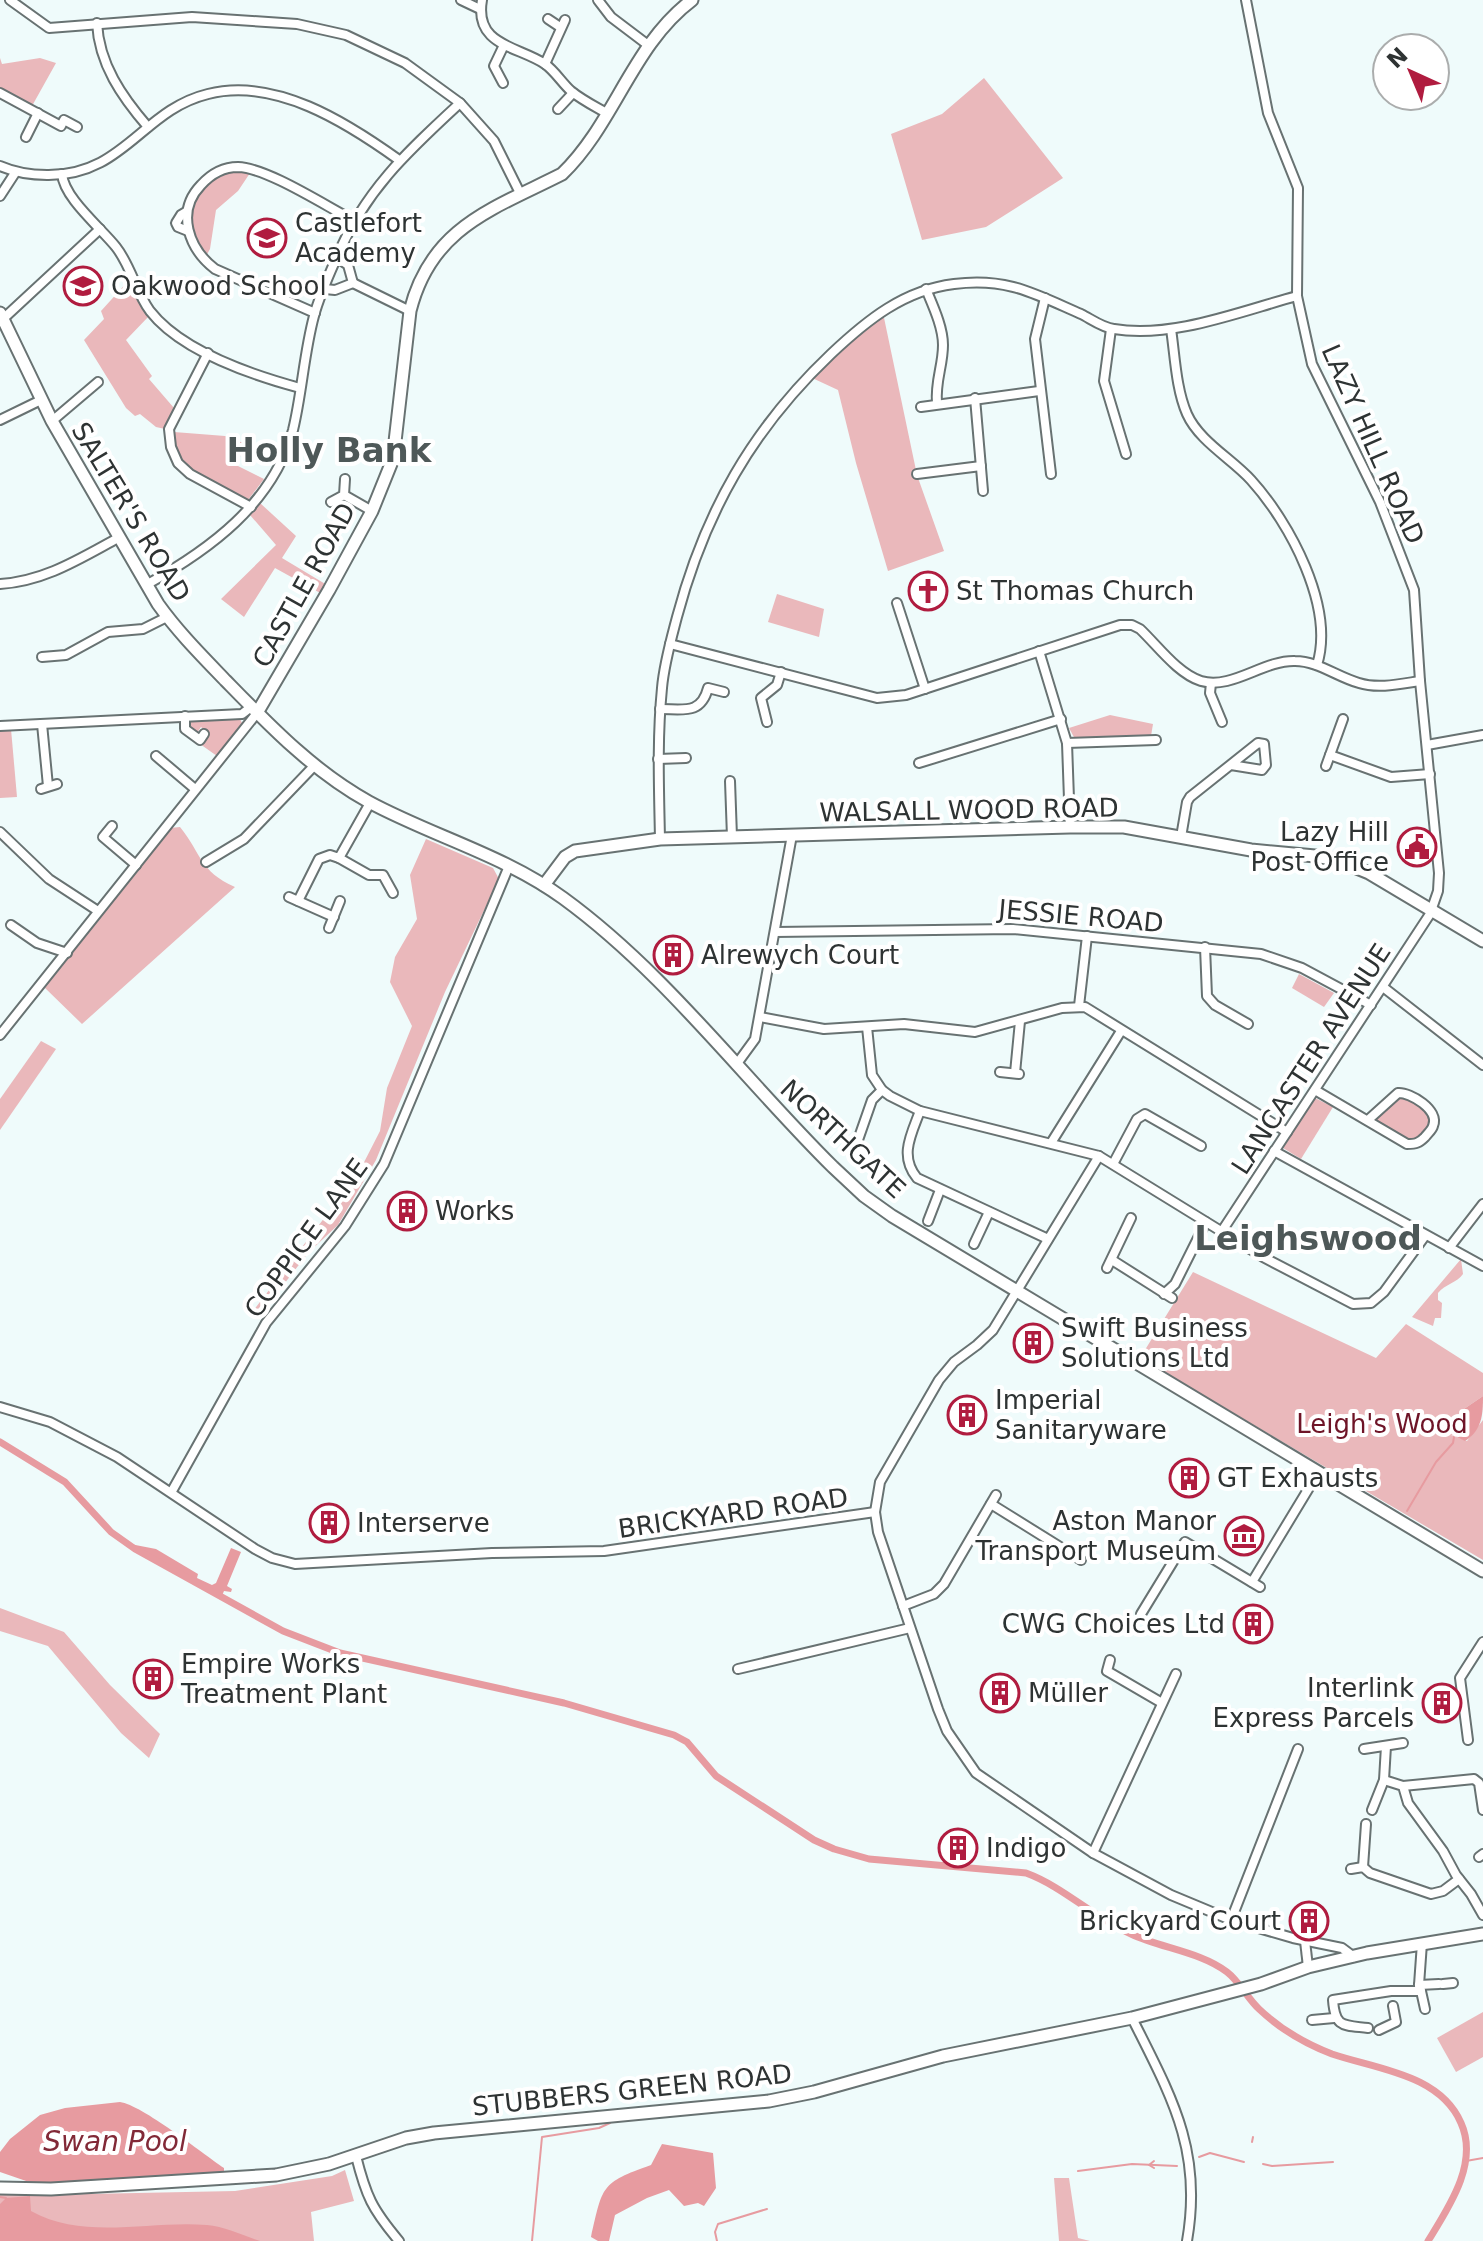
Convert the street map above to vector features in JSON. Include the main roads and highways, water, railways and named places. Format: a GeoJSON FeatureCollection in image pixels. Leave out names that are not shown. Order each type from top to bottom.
{"type":"FeatureCollection","features":[{"type":"Feature","properties":{"kind":"water"},"geometry":{"type":"Polygon","coordinates":[[[1483,1396],[1480,1422],[1471,1437],[1465,1441],[1448,1433],[1461,1411],[1483,1396]]]}},
{"type":"Feature","properties":{"kind":"water"},"geometry":{"type":"Polygon","coordinates":[[[125,1543],[156,1549],[212,1585],[216,1583],[231,1548],[241,1552],[227,1586],[232,1589],[231,1592],[224,1591],[221,1598],[125,1543]]]}},
{"type":"Feature","properties":{"kind":"water","name":"Swan Pool"},"geometry":{"type":"Polygon","coordinates":[[[120,2102],[142,2111],[172,2130],[224,2168],[224,2175],[30,2186],[29,2182],[0,2172],[0,2152],[10,2139],[40,2115],[65,2108],[120,2102]]]}},
{"type":"Feature","properties":{"kind":"water"},"geometry":{"type":"Polygon","coordinates":[[[662,2144],[713,2153],[716,2188],[704,2206],[698,2203],[684,2206],[669,2190],[615,2215],[609,2241],[591,2237],[606,2189],[622,2177],[651,2165],[662,2144]]]}},
{"type":"Feature","properties":{"kind":"water"},"geometry":{"type":"Polygon","coordinates":[[[30,2196],[31,2211],[73,2225],[207,2225],[260,2241],[0,2241],[0,2204],[6,2198],[30,2196]]]}},
{"type":"Feature","properties":{"kind":"waterway"},"geometry":{"type":"LineString","coordinates":[[1407,1511],[1454,1437]]}},
{"type":"Feature","properties":{"kind":"waterway"},"geometry":{"type":"LineString","coordinates":[[0,1442],[65,1482],[111,1532],[135,1549],[283,1631],[340,1653],[564,1703],[674,1735],[687,1742],[716,1776],[814,1840],[834,1849],[869,1859],[1026,1873],[1131,1934],[1217,1965],[1232,1976],[1259,2009],[1293,2035],[1332,2054],[1423,2084],[1451,2107],[1466,2138],[1464,2169],[1452,2199],[1428,2241]]}},
{"type":"Feature","properties":{"kind":"waterway"},"geometry":{"type":"LineString","coordinates":[[532,2241],[542,2137],[599,2128],[610,2123]]}},
{"type":"Feature","properties":{"kind":"waterway"},"geometry":{"type":"LineString","coordinates":[[1252,2142],[1253,2137]]}},
{"type":"Feature","properties":{"kind":"waterway"},"geometry":{"type":"LineString","coordinates":[[1199,2157],[1210,2153],[1244,2162]]}},
{"type":"Feature","properties":{"kind":"waterway"},"geometry":{"type":"LineString","coordinates":[[1466,2161],[1483,2158]]}},
{"type":"Feature","properties":{"kind":"waterway"},"geometry":{"type":"LineString","coordinates":[[1154,2161],[1149,2165],[1154,2168]]}},
{"type":"Feature","properties":{"kind":"waterway"},"geometry":{"type":"LineString","coordinates":[[1263,2164],[1333,2162]]}},
{"type":"Feature","properties":{"kind":"waterway"},"geometry":{"type":"LineString","coordinates":[[1078,2171],[1132,2164],[1177,2166]]}},
{"type":"Feature","properties":{"kind":"waterway"},"geometry":{"type":"LineString","coordinates":[[0,2197],[6,2198]]}},
{"type":"Feature","properties":{"kind":"waterway"},"geometry":{"type":"LineString","coordinates":[[717,2241],[715,2232],[718,2224],[767,2209]]}},
{"type":"Feature","properties":{"kind":"place","name":"Castlefort Academy"},"geometry":{"type":"Point","coordinates":[267,238]}},
{"type":"Feature","properties":{"kind":"place","name":"Oakwood School"},"geometry":{"type":"Point","coordinates":[83,286]}},
{"type":"Feature","properties":{"kind":"place","name":"St Thomas Church"},"geometry":{"type":"Point","coordinates":[928,591]}},
{"type":"Feature","properties":{"kind":"place","name":"Lazy Hill Post Office"},"geometry":{"type":"Point","coordinates":[1417,847]}},
{"type":"Feature","properties":{"kind":"place","name":"Alrewych Court"},"geometry":{"type":"Point","coordinates":[673,955]}},
{"type":"Feature","properties":{"kind":"place","name":"Works"},"geometry":{"type":"Point","coordinates":[407,1211]}},
{"type":"Feature","properties":{"kind":"place","name":"Swift Business Solutions Ltd"},"geometry":{"type":"Point","coordinates":[1033,1343]}},
{"type":"Feature","properties":{"kind":"place","name":"Imperial Sanitaryware"},"geometry":{"type":"Point","coordinates":[967,1415]}},
{"type":"Feature","properties":{"kind":"place","name":"GT Exhausts"},"geometry":{"type":"Point","coordinates":[1189,1478]}},
{"type":"Feature","properties":{"kind":"place","name":"Interserve"},"geometry":{"type":"Point","coordinates":[329,1523]}},
{"type":"Feature","properties":{"kind":"place","name":"Aston Manor Transport Museum"},"geometry":{"type":"Point","coordinates":[1244,1536]}},
{"type":"Feature","properties":{"kind":"place","name":"CWG Choices Ltd"},"geometry":{"type":"Point","coordinates":[1253,1624]}},
{"type":"Feature","properties":{"kind":"place","name":"Empire Works Treatment Plant"},"geometry":{"type":"Point","coordinates":[153,1679]}},
{"type":"Feature","properties":{"kind":"place","name":"Müller"},"geometry":{"type":"Point","coordinates":[1000,1693]}},
{"type":"Feature","properties":{"kind":"place","name":"Interlink Express Parcels"},"geometry":{"type":"Point","coordinates":[1442,1703]}},
{"type":"Feature","properties":{"kind":"place","name":"Indigo"},"geometry":{"type":"Point","coordinates":[958,1848]}},
{"type":"Feature","properties":{"kind":"place","name":"Brickyard Court"},"geometry":{"type":"Point","coordinates":[1309,1921]}},
{"type":"Feature","properties":{"kind":"district","name":"Holly Bank"},"geometry":{"type":"Point","coordinates":[329,450]}},
{"type":"Feature","properties":{"kind":"district","name":"Leighswood"},"geometry":{"type":"Point","coordinates":[1308,1238]}},
{"type":"Feature","properties":{"kind":"park label","name":"Leigh's Wood"},"geometry":{"type":"Point","coordinates":[1382,1424]}}]}
